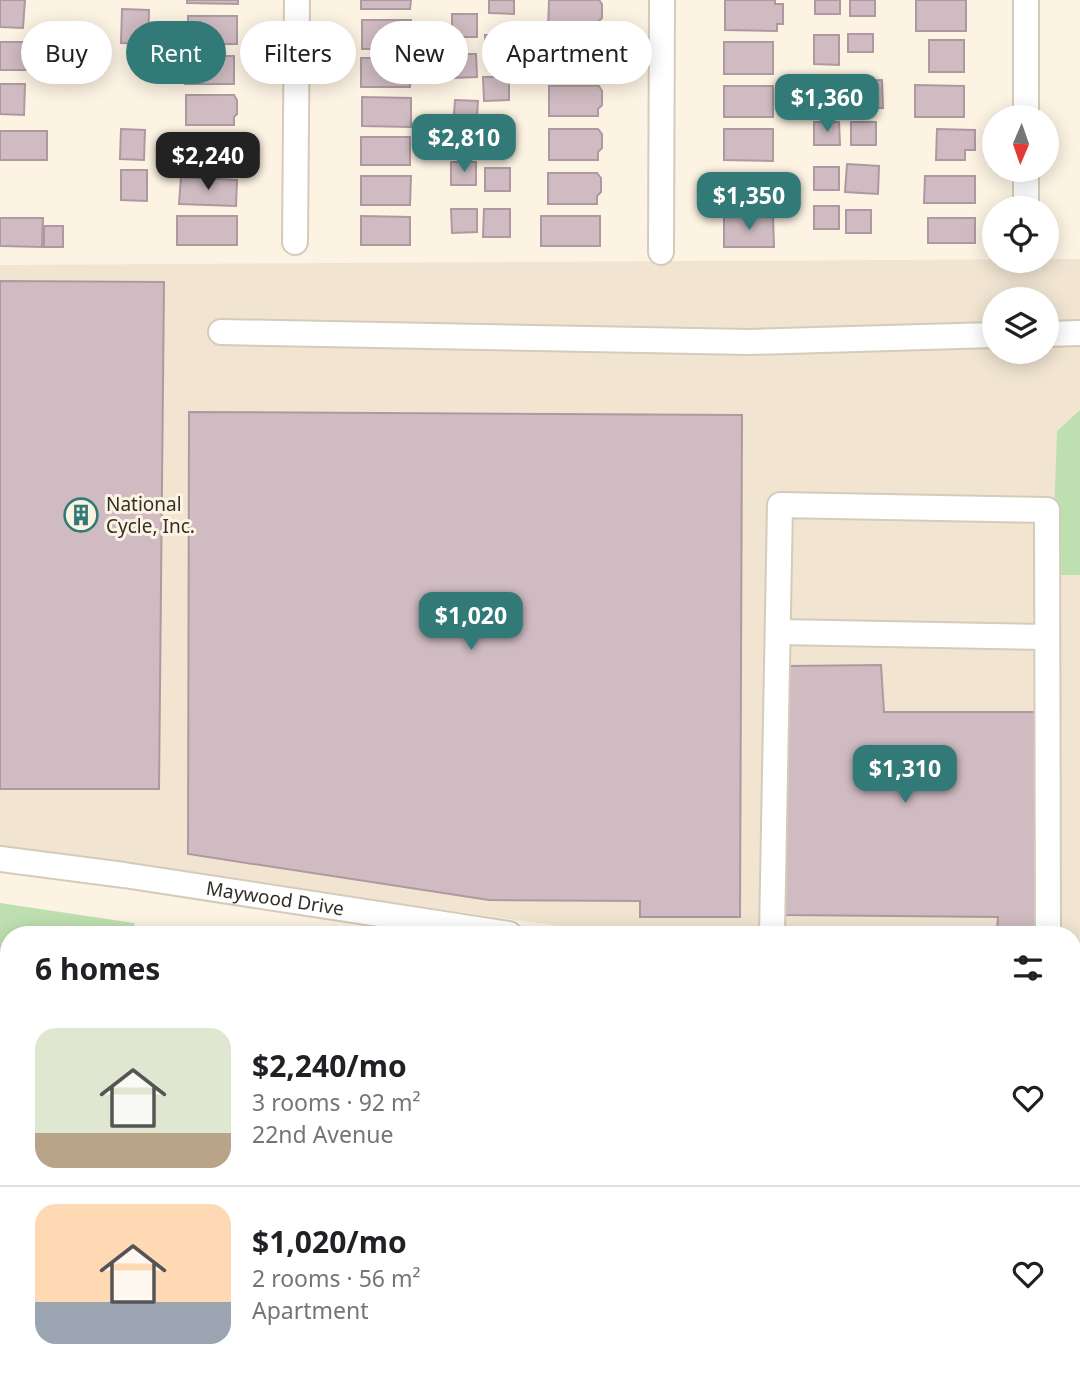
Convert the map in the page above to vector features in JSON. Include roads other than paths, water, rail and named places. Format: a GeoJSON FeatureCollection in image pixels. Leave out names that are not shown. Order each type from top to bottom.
{"type":"FeatureCollection","features":[{"type":"Feature","properties":{"kind":"street"},"geometry":{"type":"LineString","coordinates":[[295,242],[297,0]]}},
{"type":"Feature","properties":{"kind":"street"},"geometry":{"type":"LineString","coordinates":[[661,252],[662,0]]}},
{"type":"Feature","properties":{"kind":"street"},"geometry":{"type":"LineString","coordinates":[[1026,0],[1026,105]]}},
{"type":"Feature","properties":{"kind":"street"},"geometry":{"type":"LineString","coordinates":[[221,332],[749,342],[982,335]]}},
{"type":"Feature","properties":{"kind":"street"},"geometry":{"type":"LineString","coordinates":[[1059,334],[1080,333]]}},
{"type":"Feature","properties":{"kind":"street"},"geometry":{"type":"LineString","coordinates":[[772,926],[780,505],[1047,510],[1048,926]]}},
{"type":"Feature","properties":{"kind":"street"},"geometry":{"type":"LineString","coordinates":[[779,632],[1047,637]]}},
{"type":"Feature","properties":{"kind":"street","name":"Maywood Drive"},"geometry":{"type":"LineString","coordinates":[[0,859],[124,875],[386,925]]}},
{"type":"Feature","properties":{"kind":"place","name":"National Cycle, Inc."},"geometry":{"type":"Point","coordinates":[81,515]}}]}
